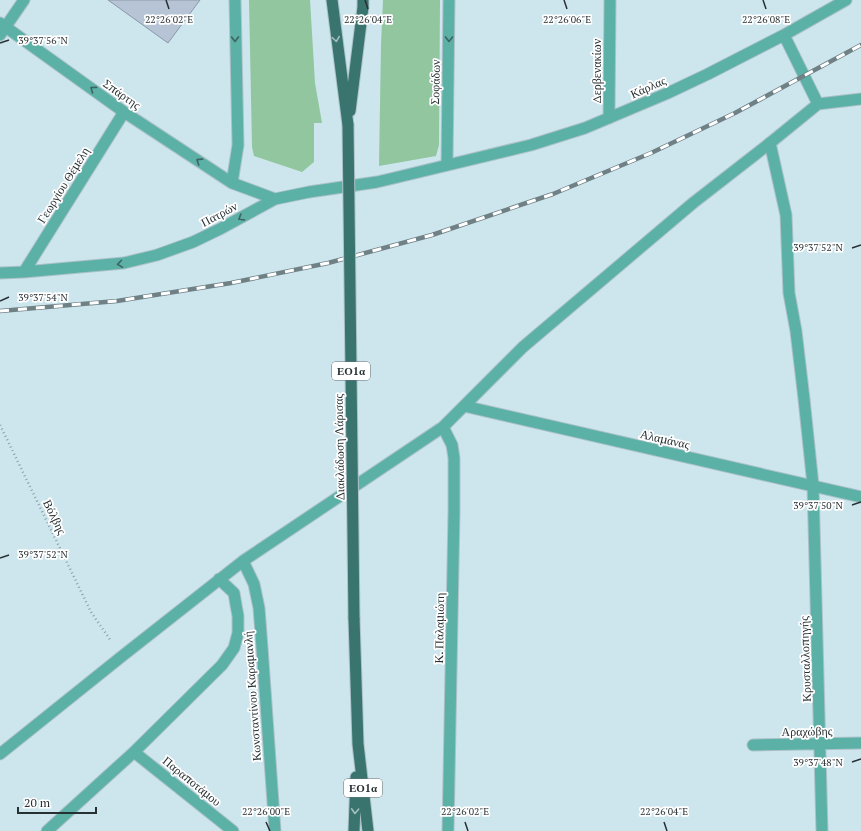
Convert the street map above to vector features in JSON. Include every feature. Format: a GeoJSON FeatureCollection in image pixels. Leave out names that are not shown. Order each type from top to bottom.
{"type":"FeatureCollection","features":[{"type":"Feature","properties":{"kind":"main road","name":"Διακλάδωση Λάρισας"},"geometry":{"type":"LineString","coordinates":[[332,0],[348,125],[354,618],[358,744]]}},
{"type":"Feature","properties":{"kind":"main road","name":"Διακλάδωση Λάρισας"},"geometry":{"type":"LineString","coordinates":[[348,125],[363,0]]}},
{"type":"Feature","properties":{"kind":"main road","name":"ΕΟ1α"},"geometry":{"type":"LineString","coordinates":[[354,831],[358,744]]}},
{"type":"Feature","properties":{"kind":"main road","name":"ΕΟ1α"},"geometry":{"type":"LineString","coordinates":[[358,744],[368,831]]}},
{"type":"Feature","properties":{"kind":"street"},"geometry":{"type":"LineString","coordinates":[[2,28],[24,0]]}},
{"type":"Feature","properties":{"kind":"street"},"geometry":{"type":"LineString","coordinates":[[232,183],[238,145],[235,0]]}},
{"type":"Feature","properties":{"kind":"street","name":"Σοφάδων"},"geometry":{"type":"LineString","coordinates":[[447,165],[449,0]]}},
{"type":"Feature","properties":{"kind":"street","name":"Δερβενακίων"},"geometry":{"type":"LineString","coordinates":[[609,118],[610,0]]}},
{"type":"Feature","properties":{"kind":"street","name":"Κάρλας"},"geometry":{"type":"LineString","coordinates":[[447,165],[555,138],[585,128],[668,93],[784,35],[846,0]]}},
{"type":"Feature","properties":{"kind":"street","name":"Σπάρτης"},"geometry":{"type":"LineString","coordinates":[[2,28],[124,112],[232,183],[275,199]]}},
{"type":"Feature","properties":{"kind":"street"},"geometry":{"type":"LineString","coordinates":[[784,35],[818,104]]}},
{"type":"Feature","properties":{"kind":"street"},"geometry":{"type":"LineString","coordinates":[[0,754],[242,561],[443,427],[523,347],[693,203],[818,104],[861,99]]}},
{"type":"Feature","properties":{"kind":"street","name":"Γεωργίου Θέμελη"},"geometry":{"type":"LineString","coordinates":[[24,272],[124,112]]}},
{"type":"Feature","properties":{"kind":"street","name":"Κρυσταλλοπηγής"},"geometry":{"type":"LineString","coordinates":[[770,143],[786,215],[789,293],[796,331],[813,485],[822,831]]}},
{"type":"Feature","properties":{"kind":"street","name":"Πατρών"},"geometry":{"type":"LineString","coordinates":[[0,273],[124,263],[157,255],[193,242],[275,199],[377,182],[447,165]]}},
{"type":"Feature","properties":{"kind":"street","name":"Αλαμάνας"},"geometry":{"type":"LineString","coordinates":[[464,406],[861,497]]}},
{"type":"Feature","properties":{"kind":"street","name":"Κ. Παλαμιώτη"},"geometry":{"type":"LineString","coordinates":[[443,427],[452,445],[454,458],[448,831]]}},
{"type":"Feature","properties":{"kind":"street","name":"Κωνσταντίνου Καραμανλή"},"geometry":{"type":"LineString","coordinates":[[242,561],[254,584],[258,608],[275,831]]}},
{"type":"Feature","properties":{"kind":"street"},"geometry":{"type":"LineString","coordinates":[[47,831],[134,752],[222,665],[234,648],[238,633],[238,616],[234,593],[219,579]]}},
{"type":"Feature","properties":{"kind":"street","name":"Αραχώβης"},"geometry":{"type":"LineString","coordinates":[[753,745],[861,744]]}},
{"type":"Feature","properties":{"kind":"street","name":"Παραποτάμου"},"geometry":{"type":"LineString","coordinates":[[134,752],[233,831]]}},
{"type":"Feature","properties":{"kind":"path","name":"Βόλβης"},"geometry":{"type":"LineString","coordinates":[[0,425],[91,612],[121,656]]}},
{"type":"Feature","properties":{"kind":"green space"},"geometry":{"type":"Polygon","coordinates":[[[249,0],[310,0],[315,83],[322,123],[314,123],[314,162],[302,172],[254,156],[252,147],[249,0]]]}},
{"type":"Feature","properties":{"kind":"green space"},"geometry":{"type":"Polygon","coordinates":[[[383,0],[440,0],[439,145],[436,156],[379,166],[381,44],[383,0]]]}},
{"type":"Feature","properties":{"kind":"building"},"geometry":{"type":"Polygon","coordinates":[[[108,0],[200,0],[168,43],[108,0]]]}},
{"type":"Feature","properties":{"kind":"railway"},"geometry":{"type":"LineString","coordinates":[[0,311],[117,301],[231,283],[328,263],[432,235],[553,194],[651,153],[735,113],[861,45]]}}]}
